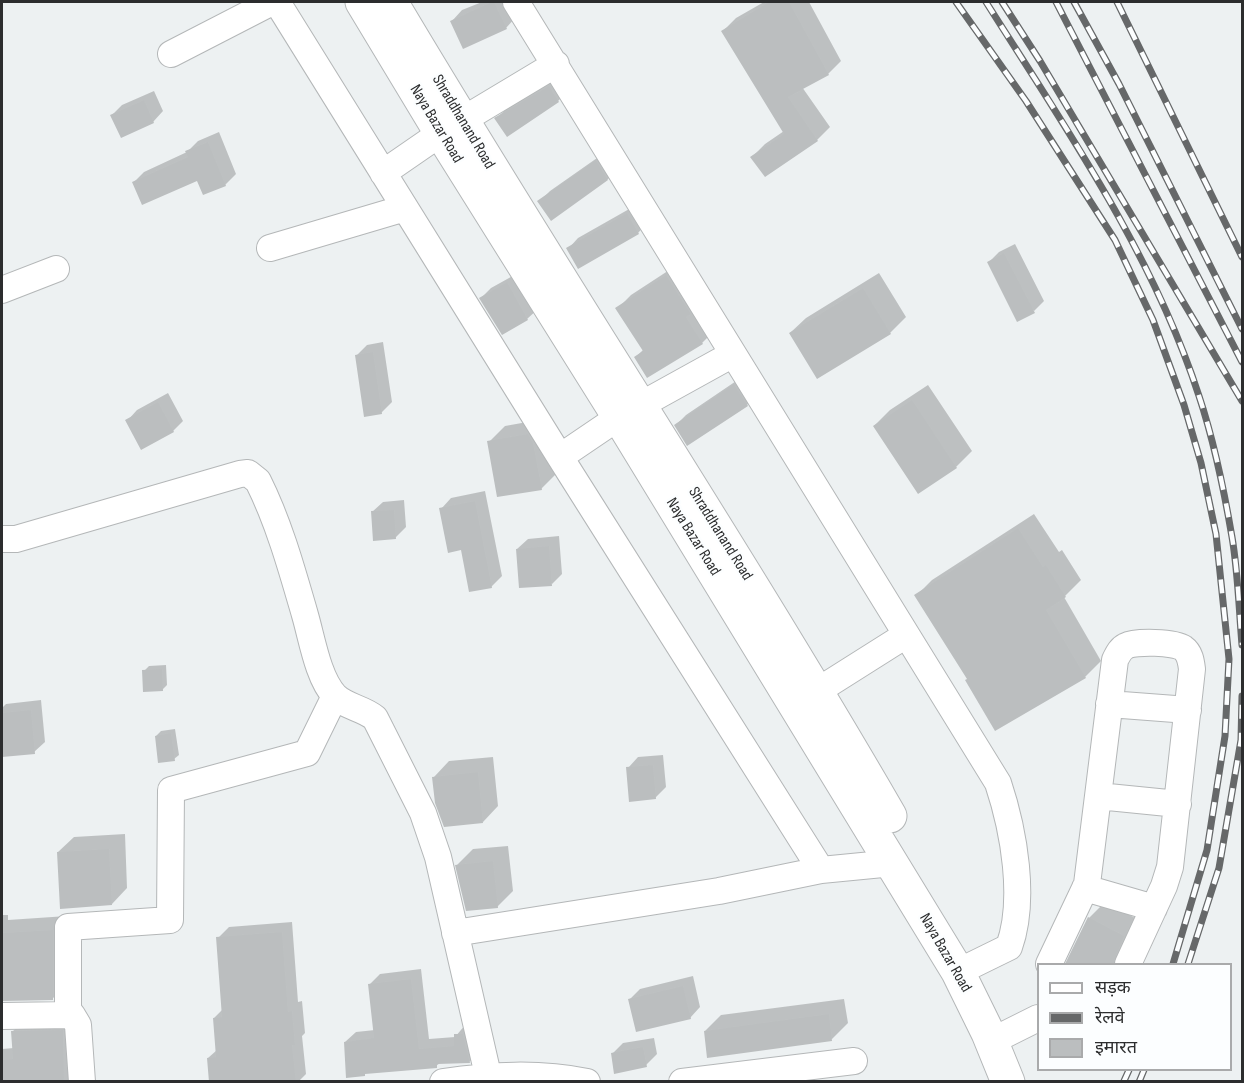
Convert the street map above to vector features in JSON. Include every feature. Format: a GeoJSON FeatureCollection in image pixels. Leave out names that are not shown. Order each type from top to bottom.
{"type":"FeatureCollection","features":[{"type":"Feature","properties":{"kind":"street"},"geometry":{"type":"LineString","coordinates":[[171,54],[272,2]]}},
{"type":"Feature","properties":{"kind":"street"},"geometry":{"type":"LineString","coordinates":[[277,2],[560,457],[821,870]]}},
{"type":"Feature","properties":{"kind":"street","name":"Naya Bazar Road"},"geometry":{"type":"LineString","coordinates":[[362,2],[451,127],[807,698],[893,863],[967,967],[1008,1082]]}},
{"type":"Feature","properties":{"kind":"street","name":"Shraddhanand Road"},"geometry":{"type":"LineString","coordinates":[[391,2],[451,127]]}},
{"type":"Feature","properties":{"kind":"street"},"geometry":{"type":"LineString","coordinates":[[516,2],[998,783],[1013,836],[1015,930],[1009,947],[967,967]]}},
{"type":"Feature","properties":{"kind":"street"},"geometry":{"type":"LineString","coordinates":[[383,173],[451,127],[556,64]]}},
{"type":"Feature","properties":{"kind":"street"},"geometry":{"type":"LineString","coordinates":[[270,248],[405,208]]}},
{"type":"Feature","properties":{"kind":"street"},"geometry":{"type":"LineString","coordinates":[[2,290],[56,269]]}},
{"type":"Feature","properties":{"kind":"street"},"geometry":{"type":"LineString","coordinates":[[560,457],[629,411],[734,354]]}},
{"type":"Feature","properties":{"kind":"street"},"geometry":{"type":"LineString","coordinates":[[2,539],[16,539],[240,474],[248,473],[258,481],[291,566],[324,679],[335,696],[342,702],[367,712],[379,723],[429,827],[438,857],[488,1075]]}},
{"type":"Feature","properties":{"kind":"street"},"geometry":{"type":"LineString","coordinates":[[906,635],[807,698],[967,967],[1004,1035],[1023,1082]]}},
{"type":"Feature","properties":{"kind":"street"},"geometry":{"type":"LineString","coordinates":[[1049,963],[1085,888],[1115,660],[1119,651],[1133,643],[1173,644],[1182,647],[1189,654],[1192,662],[1170,867],[1128,963]]}},
{"type":"Feature","properties":{"kind":"street"},"geometry":{"type":"LineString","coordinates":[[68,1014],[68,927],[170,920],[171,790],[307,753],[335,696]]}},
{"type":"Feature","properties":{"kind":"street"},"geometry":{"type":"LineString","coordinates":[[1109,704],[1188,710]]}},
{"type":"Feature","properties":{"kind":"street"},"geometry":{"type":"LineString","coordinates":[[1098,796],[1178,804]]}},
{"type":"Feature","properties":{"kind":"street"},"geometry":{"type":"LineString","coordinates":[[455,933],[719,891],[821,870],[893,863]]}},
{"type":"Feature","properties":{"kind":"street"},"geometry":{"type":"LineString","coordinates":[[1085,888],[1154,908]]}},
{"type":"Feature","properties":{"kind":"street"},"geometry":{"type":"LineString","coordinates":[[2,1016],[68,1014],[75,1017],[78,1025],[82,1082]]}},
{"type":"Feature","properties":{"kind":"street"},"geometry":{"type":"LineString","coordinates":[[1004,1035],[1037,1018]]}},
{"type":"Feature","properties":{"kind":"street"},"geometry":{"type":"LineString","coordinates":[[682,1082],[854,1061]]}},
{"type":"Feature","properties":{"kind":"street"},"geometry":{"type":"LineString","coordinates":[[442,1082],[488,1075],[547,1075],[587,1082]]}},
{"type":"Feature","properties":{"kind":"building"},"geometry":{"type":"Polygon","coordinates":[[[492,2],[507,29],[463,49],[450,21],[492,2]]]}},
{"type":"Feature","properties":{"kind":"building"},"geometry":{"type":"Polygon","coordinates":[[[769,2],[789,2],[829,75],[788,97],[818,141],[765,177],[750,157],[784,134],[721,31],[769,2]]]}},
{"type":"Feature","properties":{"kind":"building"},"geometry":{"type":"Polygon","coordinates":[[[549,86],[559,102],[507,137],[494,118],[549,86]]]}},
{"type":"Feature","properties":{"kind":"building"},"geometry":{"type":"Polygon","coordinates":[[[144,100],[154,123],[121,138],[110,115],[144,100]]]}},
{"type":"Feature","properties":{"kind":"building"},"geometry":{"type":"Polygon","coordinates":[[[208,142],[226,186],[203,195],[197,181],[142,205],[132,182],[188,157],[185,151],[208,142]]]}},
{"type":"Feature","properties":{"kind":"building"},"geometry":{"type":"Polygon","coordinates":[[[596,160],[608,180],[551,221],[537,201],[596,160]]]}},
{"type":"Feature","properties":{"kind":"building"},"geometry":{"type":"Polygon","coordinates":[[[627,213],[639,234],[578,269],[566,248],[627,213]]]}},
{"type":"Feature","properties":{"kind":"building"},"geometry":{"type":"Polygon","coordinates":[[[1004,253],[1035,313],[1017,322],[987,262],[1004,253]]]}},
{"type":"Feature","properties":{"kind":"building"},"geometry":{"type":"Polygon","coordinates":[[[666,275],[691,314],[686,317],[703,344],[647,378],[634,357],[643,351],[615,308],[666,275]]]}},
{"type":"Feature","properties":{"kind":"building"},"geometry":{"type":"Polygon","coordinates":[[[507,282],[528,320],[502,335],[479,298],[507,282]]]}},
{"type":"Feature","properties":{"kind":"building"},"geometry":{"type":"Polygon","coordinates":[[[863,288],[891,334],[817,379],[789,333],[863,288]]]}},
{"type":"Feature","properties":{"kind":"building"},"geometry":{"type":"Polygon","coordinates":[[[373,352],[382,414],[364,417],[355,355],[373,352]]]}},
{"type":"Feature","properties":{"kind":"building"},"geometry":{"type":"Polygon","coordinates":[[[734,384],[748,406],[687,446],[674,425],[734,384]]]}},
{"type":"Feature","properties":{"kind":"building"},"geometry":{"type":"Polygon","coordinates":[[[912,400],[957,468],[918,494],[873,426],[912,400]]]}},
{"type":"Feature","properties":{"kind":"building"},"geometry":{"type":"Polygon","coordinates":[[[158,402],[174,432],[141,450],[125,420],[158,402]]]}},
{"type":"Feature","properties":{"kind":"building"},"geometry":{"type":"Polygon","coordinates":[[[528,434],[533,443],[542,490],[497,497],[487,441],[528,434]]]}},
{"type":"Feature","properties":{"kind":"building"},"geometry":{"type":"Polygon","coordinates":[[[475,501],[492,588],[469,592],[461,550],[448,553],[439,508],[475,501]]]}},
{"type":"Feature","properties":{"kind":"building"},"geometry":{"type":"Polygon","coordinates":[[[394,510],[396,539],[373,541],[371,511],[394,510]]]}},
{"type":"Feature","properties":{"kind":"building"},"geometry":{"type":"Polygon","coordinates":[[[1018,528],[1043,567],[1046,565],[1066,597],[1046,610],[1086,678],[995,731],[965,680],[967,679],[914,595],[1018,528]]]}},
{"type":"Feature","properties":{"kind":"building"},"geometry":{"type":"Polygon","coordinates":[[[549,546],[552,586],[519,588],[516,549],[549,546]]]}},
{"type":"Feature","properties":{"kind":"building"},"geometry":{"type":"Polygon","coordinates":[[[162,669],[163,691],[143,692],[142,670],[162,669]]]}},
{"type":"Feature","properties":{"kind":"building"},"geometry":{"type":"Polygon","coordinates":[[[31,710],[35,754],[2,757],[2,713],[31,710]]]}},
{"type":"Feature","properties":{"kind":"building"},"geometry":{"type":"Polygon","coordinates":[[[171,733],[175,761],[158,763],[155,736],[171,733]]]}},
{"type":"Feature","properties":{"kind":"building"},"geometry":{"type":"Polygon","coordinates":[[[653,765],[656,799],[629,802],[626,767],[653,765]]]}},
{"type":"Feature","properties":{"kind":"building"},"geometry":{"type":"Polygon","coordinates":[[[478,772],[483,823],[444,827],[435,803],[432,777],[478,772]]]}},
{"type":"Feature","properties":{"kind":"building"},"geometry":{"type":"Polygon","coordinates":[[[109,849],[112,905],[60,909],[57,852],[109,849]]]}},
{"type":"Feature","properties":{"kind":"building"},"geometry":{"type":"Polygon","coordinates":[[[493,861],[498,908],[466,911],[455,865],[493,861]]]}},
{"type":"Feature","properties":{"kind":"building"},"geometry":{"type":"Polygon","coordinates":[[[1088,917],[1124,936],[1113,963],[1065,963],[1088,917]]]}},
{"type":"Feature","properties":{"kind":"building"},"geometry":{"type":"Polygon","coordinates":[[[53,930],[53,1000],[2,1001],[2,933],[53,930]]]}},
{"type":"Feature","properties":{"kind":"building"},"geometry":{"type":"Polygon","coordinates":[[[282,932],[288,1012],[292,1011],[295,1045],[292,1045],[296,1082],[209,1082],[207,1058],[216,1057],[213,1018],[222,1017],[216,937],[282,932]]]}},
{"type":"Feature","properties":{"kind":"building"},"geometry":{"type":"Polygon","coordinates":[[[411,979],[419,1049],[454,1046],[454,1034],[463,1034],[470,1063],[437,1064],[437,1068],[365,1074],[365,1076],[346,1078],[344,1042],[374,1038],[368,984],[411,979]]]}},
{"type":"Feature","properties":{"kind":"building"},"geometry":{"type":"Polygon","coordinates":[[[683,986],[691,1019],[636,1032],[628,999],[683,986]]]}},
{"type":"Feature","properties":{"kind":"building"},"geometry":{"type":"Polygon","coordinates":[[[829,1014],[832,1041],[707,1058],[704,1031],[829,1014]]]}},
{"type":"Feature","properties":{"kind":"building"},"geometry":{"type":"Polygon","coordinates":[[[63,1030],[64,1082],[2,1082],[2,1060],[13,1059],[11,1031],[63,1030]]]}},
{"type":"Feature","properties":{"kind":"building"},"geometry":{"type":"Polygon","coordinates":[[[643,1047],[647,1067],[614,1074],[611,1053],[643,1047]]]}},
{"type":"Feature","properties":{"kind":"railway"},"geometry":{"type":"LineString","coordinates":[[956,2],[1026,101],[1115,240],[1153,320],[1184,405],[1201,463],[1216,534],[1229,659],[1225,736],[1207,850],[1173,963]]}},
{"type":"Feature","properties":{"kind":"railway"},"geometry":{"type":"LineString","coordinates":[[986,2],[1105,193],[1132,242],[1180,343],[1199,396],[1222,484],[1234,550],[1242,645]]}},
{"type":"Feature","properties":{"kind":"railway"},"geometry":{"type":"LineString","coordinates":[[1002,2],[1040,61],[1242,401]]}},
{"type":"Feature","properties":{"kind":"railway"},"geometry":{"type":"LineString","coordinates":[[1056,2],[1242,362]]}},
{"type":"Feature","properties":{"kind":"railway"},"geometry":{"type":"LineString","coordinates":[[1074,2],[1119,84],[1242,329]]}},
{"type":"Feature","properties":{"kind":"railway"},"geometry":{"type":"LineString","coordinates":[[1117,2],[1242,257]]}},
{"type":"Feature","properties":{"kind":"railway"},"geometry":{"type":"LineString","coordinates":[[1188,963],[1219,868],[1241,740],[1242,696]]}},
{"type":"Feature","properties":{"kind":"railway"},"geometry":{"type":"LineString","coordinates":[[1124,1081],[1129,1071]]}},
{"type":"Feature","properties":{"kind":"railway"},"geometry":{"type":"LineString","coordinates":[[1139,1082],[1144,1071]]}}]}
